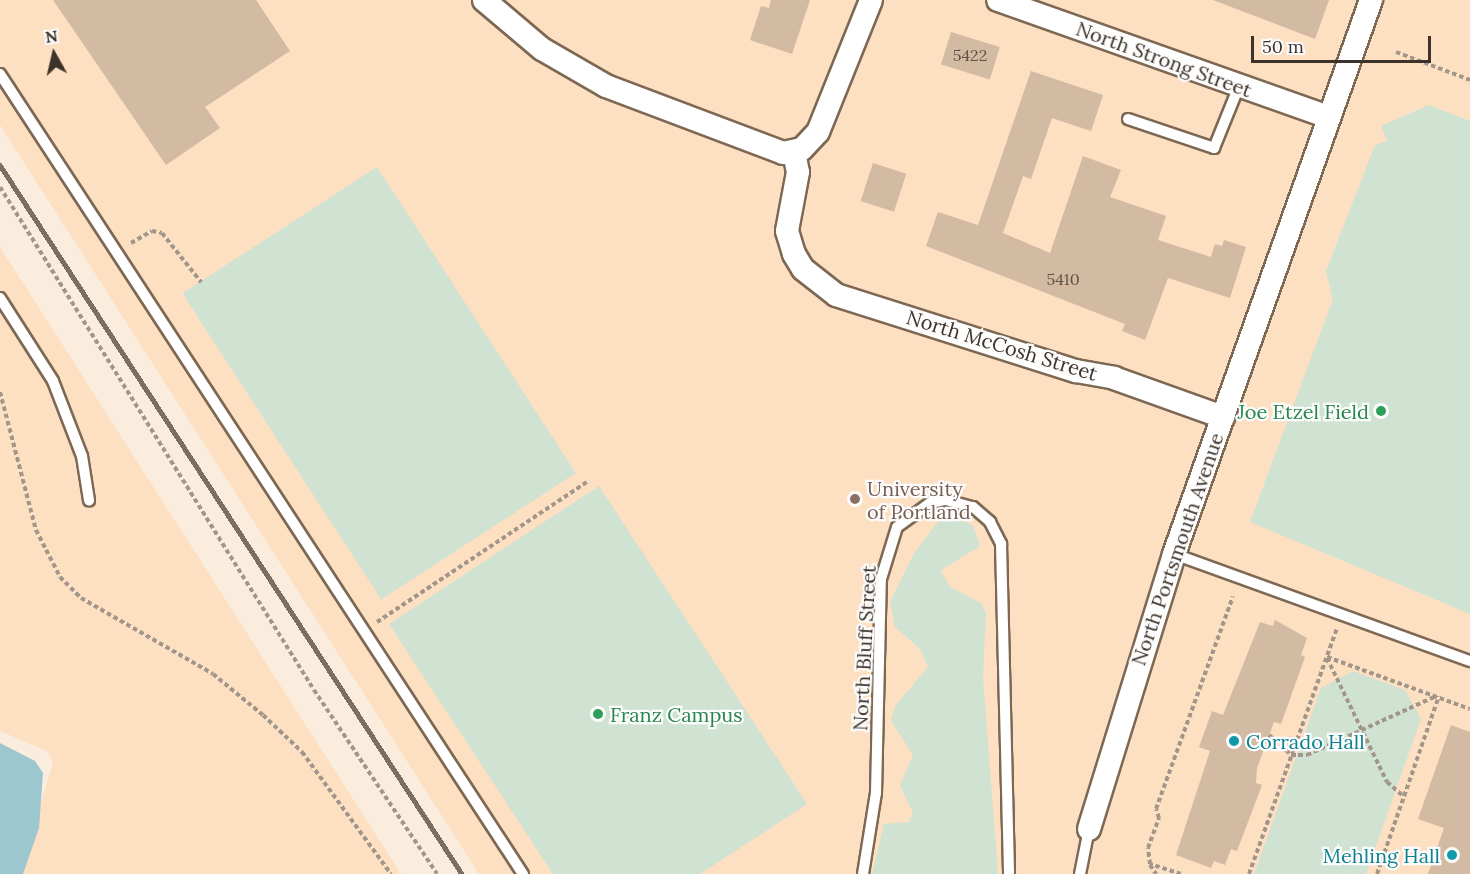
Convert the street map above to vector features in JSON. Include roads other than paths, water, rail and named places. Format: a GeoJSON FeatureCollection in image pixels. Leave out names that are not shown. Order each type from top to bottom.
{"type":"FeatureCollection","features":[{"type":"Feature","properties":{"kind":"street"},"geometry":{"type":"LineString","coordinates":[[484,0],[542,49],[606,86],[768,151],[794,152],[818,132],[871,0]]}},
{"type":"Feature","properties":{"kind":"street","name":"North Strong Street"},"geometry":{"type":"LineString","coordinates":[[998,0],[1329,117]]}},
{"type":"Feature","properties":{"kind":"street","name":"North Portsmouth Avenue"},"geometry":{"type":"LineString","coordinates":[[1089,829],[1174,554],[1371,0]]}},
{"type":"Feature","properties":{"kind":"street","name":"North McCosh Street"},"geometry":{"type":"LineString","coordinates":[[794,152],[798,172],[787,231],[794,254],[803,269],[836,295],[1076,371],[1114,378],[1223,417]]}},
{"type":"Feature","properties":{"kind":"lane"},"geometry":{"type":"LineString","coordinates":[[0,74],[523,874]]}},
{"type":"Feature","properties":{"kind":"lane"},"geometry":{"type":"LineString","coordinates":[[1128,119],[1214,148],[1239,86]]}},
{"type":"Feature","properties":{"kind":"lane"},"geometry":{"type":"LineString","coordinates":[[0,298],[53,381],[82,456],[89,500]]}},
{"type":"Feature","properties":{"kind":"lane","name":"North Bluff Street"},"geometry":{"type":"LineString","coordinates":[[863,874],[876,793],[884,569],[897,527],[930,503],[946,500],[973,507],[990,522],[1000,544],[1009,874]]}},
{"type":"Feature","properties":{"kind":"lane"},"geometry":{"type":"LineString","coordinates":[[1174,554],[1470,661]]}},
{"type":"Feature","properties":{"kind":"lane"},"geometry":{"type":"LineString","coordinates":[[1080,874],[1089,829]]}},
{"type":"Feature","properties":{"kind":"water"},"geometry":{"type":"Polygon","coordinates":[[[0,743],[35,761],[43,773],[39,828],[23,874],[0,874],[0,743]]]}},
{"type":"Feature","properties":{"kind":"railway"},"geometry":{"type":"LineString","coordinates":[[0,165],[462,874]]}},
{"type":"Feature","properties":{"kind":"place","name":"Joe Etzel Field"},"geometry":{"type":"Point","coordinates":[1381,411]}},
{"type":"Feature","properties":{"kind":"place","name":"University of Portland"},"geometry":{"type":"Point","coordinates":[855,499]}},
{"type":"Feature","properties":{"kind":"place","name":"Franz Campus"},"geometry":{"type":"Point","coordinates":[598,714]}},
{"type":"Feature","properties":{"kind":"place","name":"Corrado Hall"},"geometry":{"type":"Point","coordinates":[1234,741]}},
{"type":"Feature","properties":{"kind":"place","name":"Mehling Hall"},"geometry":{"type":"Point","coordinates":[1452,855]}}]}
